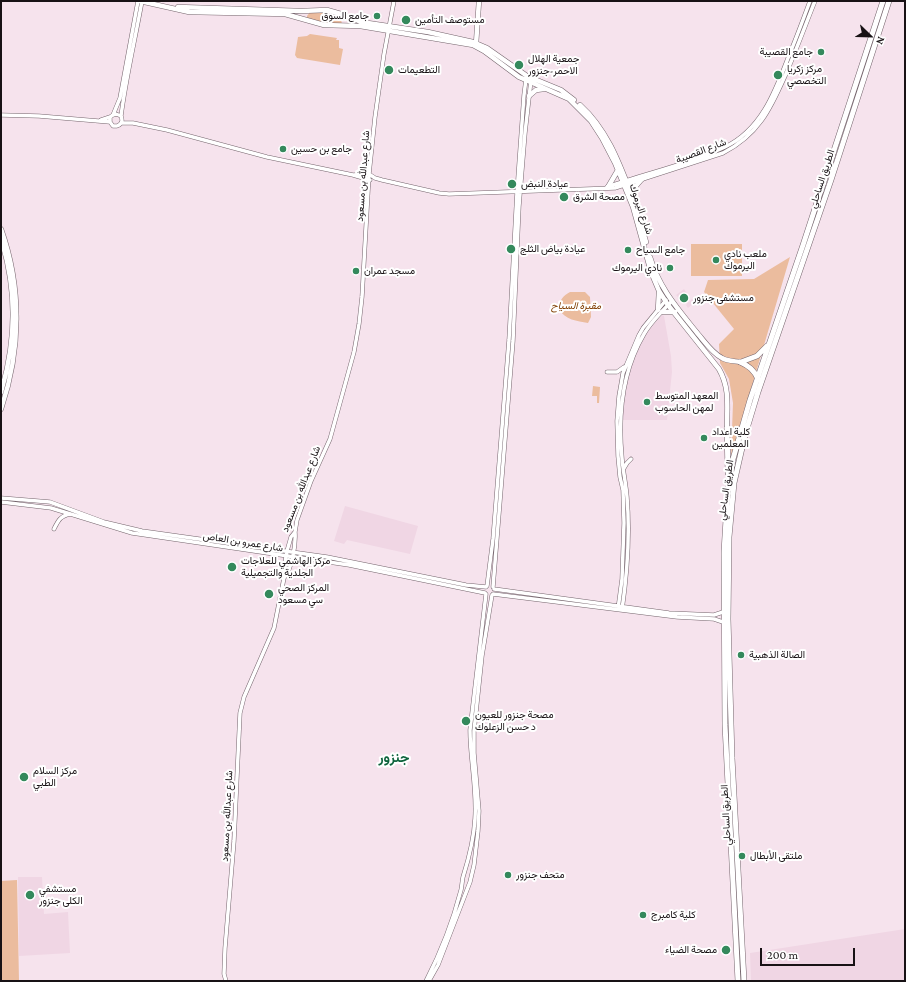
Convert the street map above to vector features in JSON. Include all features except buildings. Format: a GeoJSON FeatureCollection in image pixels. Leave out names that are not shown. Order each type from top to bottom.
{"type":"FeatureCollection","features":[{"type":"Feature","properties":{"kind":"highway","name":"الطريق الساحلي"},"geometry":{"type":"LineString","coordinates":[[744,981],[732,758],[728,619],[731,513],[734,483],[744,430],[769,342],[803,245],[884,1]]}},
{"type":"Feature","properties":{"kind":"highway","name":"الطريق الساحلي"},"geometry":{"type":"LineString","coordinates":[[738,981],[724,725],[724,537],[728,487],[733,459],[758,392],[831,180],[889,1]]}},
{"type":"Feature","properties":{"kind":"highway"},"geometry":{"type":"LineString","coordinates":[[740,362],[757,356],[766,348],[769,342]]}},
{"type":"Feature","properties":{"kind":"highway"},"geometry":{"type":"LineString","coordinates":[[740,362],[751,368],[758,378],[758,392]]}},
{"type":"Feature","properties":{"kind":"highway"},"geometry":{"type":"LineString","coordinates":[[728,487],[727,428],[735,432],[744,430]]}},
{"type":"Feature","properties":{"kind":"main road"},"geometry":{"type":"LineString","coordinates":[[140,1],[189,12],[285,14],[331,26],[355,26],[389,29]]}},
{"type":"Feature","properties":{"kind":"main road"},"geometry":{"type":"LineString","coordinates":[[152,1],[183,8],[332,11],[361,22],[389,29],[475,44],[478,1]]}},
{"type":"Feature","properties":{"kind":"main road"},"geometry":{"type":"LineString","coordinates":[[343,26],[346,21],[344,16]]}},
{"type":"Feature","properties":{"kind":"main road","name":"شارع اليرموك"},"geometry":{"type":"LineString","coordinates":[[475,44],[545,89],[569,99],[581,110],[596,128],[632,196],[655,273],[668,301],[719,369],[724,378],[727,390],[727,428]]}},
{"type":"Feature","properties":{"kind":"main road","name":"شارع اليرموك"},"geometry":{"type":"LineString","coordinates":[[529,79],[561,90],[586,110],[597,123],[607,138],[625,183],[651,272],[659,291],[716,354],[728,360],[740,362]]}},
{"type":"Feature","properties":{"kind":"main road"},"geometry":{"type":"LineString","coordinates":[[528,96],[536,90],[545,89]]}},
{"type":"Feature","properties":{"kind":"main road"},"geometry":{"type":"LineString","coordinates":[[606,188],[618,170]]}},
{"type":"Feature","properties":{"kind":"main road"},"geometry":{"type":"LineString","coordinates":[[632,196],[634,188],[642,179]]}},
{"type":"Feature","properties":{"kind":"main road"},"geometry":{"type":"LineString","coordinates":[[1,229],[13,271],[17,324],[13,362],[1,409]]}},
{"type":"Feature","properties":{"kind":"main road"},"geometry":{"type":"LineString","coordinates":[[1,239],[7,259],[10,279],[13,324],[11,346],[1,392]]}},
{"type":"Feature","properties":{"kind":"main road"},"geometry":{"type":"LineString","coordinates":[[659,291],[660,311],[675,312]]}},
{"type":"Feature","properties":{"kind":"street"},"geometry":{"type":"LineString","coordinates":[[110,122],[120,98],[140,1]]}},
{"type":"Feature","properties":{"kind":"street"},"geometry":{"type":"LineString","coordinates":[[121,123],[129,64],[137,29],[140,1]]}},
{"type":"Feature","properties":{"kind":"street","name":"شارع عبدالله بن مسعود"},"geometry":{"type":"LineString","coordinates":[[226,981],[224,974],[236,809],[240,713],[244,696],[274,628],[284,578],[286,556],[291,537],[295,532],[297,520],[311,481],[330,439],[354,352],[362,297],[369,180],[375,117],[394,1]]}},
{"type":"Feature","properties":{"kind":"street"},"geometry":{"type":"LineString","coordinates":[[353,175],[370,174],[375,178],[444,193],[519,192],[606,188],[625,183],[703,156],[726,147],[749,130],[759,118],[771,100],[810,1]]}},
{"type":"Feature","properties":{"kind":"street","name":"شارع القصيبة"},"geometry":{"type":"LineString","coordinates":[[625,183],[723,153],[739,143],[753,131],[768,112],[775,99],[814,1]]}},
{"type":"Feature","properties":{"kind":"street"},"geometry":{"type":"LineString","coordinates":[[428,981],[453,916],[474,837],[475,783],[470,747],[470,730],[493,539],[529,79]]}},
{"type":"Feature","properties":{"kind":"street"},"geometry":{"type":"LineString","coordinates":[[428,981],[438,965],[470,882],[476,851],[479,811],[474,753],[474,731],[481,663],[494,588],[513,339],[524,95],[529,79]]}},
{"type":"Feature","properties":{"kind":"street"},"geometry":{"type":"LineString","coordinates":[[1,114],[100,120],[110,122],[115,126],[121,123],[133,123],[167,130],[272,158],[353,175],[369,180],[375,178]]}},
{"type":"Feature","properties":{"kind":"street"},"geometry":{"type":"LineString","coordinates":[[100,120],[118,114],[133,123]]}},
{"type":"Feature","properties":{"kind":"street"},"geometry":{"type":"LineString","coordinates":[[620,608],[628,540],[627,497],[623,469],[621,436],[623,390],[629,366],[644,334],[668,301]]}},
{"type":"Feature","properties":{"kind":"street"},"geometry":{"type":"LineString","coordinates":[[620,608],[624,523],[623,490],[618,456],[617,421],[621,382],[627,363],[643,328],[660,311]]}},
{"type":"Feature","properties":{"kind":"street"},"geometry":{"type":"LineString","coordinates":[[607,372],[614,373],[621,371],[627,363]]}},
{"type":"Feature","properties":{"kind":"street"},"geometry":{"type":"LineString","coordinates":[[623,469],[631,459]]}},
{"type":"Feature","properties":{"kind":"street"},"geometry":{"type":"LineString","coordinates":[[1,498],[50,502],[104,522],[142,531],[327,557],[466,585],[490,586],[494,588],[620,608],[714,617],[724,622]]}},
{"type":"Feature","properties":{"kind":"street","name":"شارع عمرو بن العاص"},"geometry":{"type":"LineString","coordinates":[[1,502],[49,507],[132,533],[349,565],[486,593]]}},
{"type":"Feature","properties":{"kind":"street"},"geometry":{"type":"LineString","coordinates":[[54,529],[59,519],[70,514]]}},
{"type":"Feature","properties":{"kind":"street"},"geometry":{"type":"LineString","coordinates":[[284,578],[288,571],[292,557],[295,532]]}},
{"type":"Feature","properties":{"kind":"street"},"geometry":{"type":"LineString","coordinates":[[486,593],[488,595],[493,594],[598,608],[620,608]]}},
{"type":"Feature","properties":{"kind":"street"},"geometry":{"type":"LineString","coordinates":[[714,617],[723,612]]}},
{"type":"Feature","properties":{"kind":"street"},"geometry":{"type":"LineString","coordinates":[[222,981],[224,974]]}},
{"type":"Feature","properties":{"kind":"shaded area","name":"التطعيمات"},"geometry":{"type":"Polygon","coordinates":[[[385,66],[393,67],[392,75],[384,74],[385,66]]]}},
{"type":"Feature","properties":{"kind":"shaded area","name":"مستشفى جنزور"},"geometry":{"type":"Polygon","coordinates":[[[684,289],[690,298],[688,300],[689,302],[692,299],[695,302],[688,308],[686,302],[684,304],[676,295],[684,289]]]}},
{"type":"Feature","properties":{"kind":"shaded area"},"geometry":{"type":"Polygon","coordinates":[[[662,315],[664,316],[671,356],[672,372],[667,420],[622,420],[625,385],[628,371],[646,333],[662,315]]]}},
{"type":"Feature","properties":{"kind":"shaded area"},"geometry":{"type":"Polygon","coordinates":[[[345,506],[418,526],[410,554],[347,540],[344,544],[334,541],[345,506]]]}},
{"type":"Feature","properties":{"kind":"shaded area","name":"المركز الصحي سي مسعود"},"geometry":{"type":"Polygon","coordinates":[[[265,590],[274,591],[273,599],[264,598],[265,590]]]}},
{"type":"Feature","properties":{"kind":"shaded area"},"geometry":{"type":"Polygon","coordinates":[[[18,877],[42,877],[44,914],[68,912],[70,953],[19,956],[18,877]]]}},
{"type":"Feature","properties":{"kind":"shaded area"},"geometry":{"type":"Polygon","coordinates":[[[905,929],[905,981],[751,981],[750,953],[905,929]]]}},
{"type":"Feature","properties":{"kind":"green space"},"geometry":{"type":"Polygon","coordinates":[[[318,11],[336,15],[341,20],[342,24],[336,26],[307,20],[307,16],[310,12],[318,11]]]}},
{"type":"Feature","properties":{"kind":"green space"},"geometry":{"type":"Polygon","coordinates":[[[310,34],[337,38],[336,40],[339,40],[339,48],[343,49],[340,65],[297,58],[295,55],[298,37],[307,36],[310,34]]]}},
{"type":"Feature","properties":{"kind":"green space","name":"ملعب نادي اليرموك"},"geometry":{"type":"Polygon","coordinates":[[[691,244],[742,244],[742,276],[691,276],[691,244]]]}},
{"type":"Feature","properties":{"kind":"green space"},"geometry":{"type":"Polygon","coordinates":[[[790,257],[731,457],[733,403],[729,379],[720,363],[719,344],[734,329],[704,292],[708,280],[754,279],[790,257]]]}},
{"type":"Feature","properties":{"kind":"green space","name":"مقبرة السياح"},"geometry":{"type":"Polygon","coordinates":[[[570,292],[585,292],[590,297],[591,317],[588,323],[568,318],[559,309],[562,299],[570,292]]]}},
{"type":"Feature","properties":{"kind":"green space"},"geometry":{"type":"Polygon","coordinates":[[[593,386],[600,387],[599,403],[597,403],[597,396],[592,396],[593,386]]]}},
{"type":"Feature","properties":{"kind":"green space"},"geometry":{"type":"Polygon","coordinates":[[[17,880],[19,981],[1,981],[1,881],[17,880]]]}},
{"type":"Feature","properties":{"kind":"place","name":"جامع السوق"},"geometry":{"type":"Point","coordinates":[377,16]}},
{"type":"Feature","properties":{"kind":"place","name":"مستوصف التأمين"},"geometry":{"type":"Point","coordinates":[406,20]}},
{"type":"Feature","properties":{"kind":"place","name":"جامع القصيبة"},"geometry":{"type":"Point","coordinates":[821,52]}},
{"type":"Feature","properties":{"kind":"place","name":"جمعية الهلال الاحمر-جنزور"},"geometry":{"type":"Point","coordinates":[519,65]}},
{"type":"Feature","properties":{"kind":"place","name":"التطعيمات"},"geometry":{"type":"Point","coordinates":[389,70]}},
{"type":"Feature","properties":{"kind":"place","name":"مركز زكريا التخصصي"},"geometry":{"type":"Point","coordinates":[778,75]}},
{"type":"Feature","properties":{"kind":"place","name":"جامع بن حسين"},"geometry":{"type":"Point","coordinates":[283,149]}},
{"type":"Feature","properties":{"kind":"place","name":"عيادة النبض"},"geometry":{"type":"Point","coordinates":[512,184]}},
{"type":"Feature","properties":{"kind":"place","name":"مصحة الشرق"},"geometry":{"type":"Point","coordinates":[564,197]}},
{"type":"Feature","properties":{"kind":"place","name":"عيادة بياض الثلج"},"geometry":{"type":"Point","coordinates":[511,249]}},
{"type":"Feature","properties":{"kind":"place","name":"جامع السياح"},"geometry":{"type":"Point","coordinates":[628,250]}},
{"type":"Feature","properties":{"kind":"place","name":"ملعب نادي اليرموك"},"geometry":{"type":"Point","coordinates":[716,260]}},
{"type":"Feature","properties":{"kind":"place","name":"نادي اليرموك"},"geometry":{"type":"Point","coordinates":[670,268]}},
{"type":"Feature","properties":{"kind":"place","name":"مسجد عمران"},"geometry":{"type":"Point","coordinates":[356,271]}},
{"type":"Feature","properties":{"kind":"place","name":"مستشفى جنزور"},"geometry":{"type":"Point","coordinates":[684,298]}},
{"type":"Feature","properties":{"kind":"place","name":"المعهد المتوسط لمهن الحاسوب"},"geometry":{"type":"Point","coordinates":[647,402]}},
{"type":"Feature","properties":{"kind":"place","name":"كلية اعداد المعلمين"},"geometry":{"type":"Point","coordinates":[704,438]}},
{"type":"Feature","properties":{"kind":"place","name":"مركز الهاشمي للعلاجات الجلدية والتجميلية"},"geometry":{"type":"Point","coordinates":[232,567]}},
{"type":"Feature","properties":{"kind":"place","name":"المركز الصحي سي مسعود"},"geometry":{"type":"Point","coordinates":[269,594]}},
{"type":"Feature","properties":{"kind":"place","name":"الصالة الذهبية"},"geometry":{"type":"Point","coordinates":[741,655]}},
{"type":"Feature","properties":{"kind":"place","name":"مصحة جنزور للعيون د حسن الزعلوك"},"geometry":{"type":"Point","coordinates":[466,721]}},
{"type":"Feature","properties":{"kind":"place","name":"مركز السلام الطبي"},"geometry":{"type":"Point","coordinates":[24,777]}},
{"type":"Feature","properties":{"kind":"place","name":"ملتقى الأبطال"},"geometry":{"type":"Point","coordinates":[742,856]}},
{"type":"Feature","properties":{"kind":"place","name":"متحف جنزور"},"geometry":{"type":"Point","coordinates":[508,875]}},
{"type":"Feature","properties":{"kind":"place","name":"مستشفي الكلى جنزور"},"geometry":{"type":"Point","coordinates":[30,895]}},
{"type":"Feature","properties":{"kind":"place","name":"كلية كامبرج"},"geometry":{"type":"Point","coordinates":[643,915]}},
{"type":"Feature","properties":{"kind":"place","name":"مصحة الضياء"},"geometry":{"type":"Point","coordinates":[726,950]}},
{"type":"Feature","properties":{"kind":"district","name":"جنزور"},"geometry":{"type":"Point","coordinates":[394,758]}}]}
